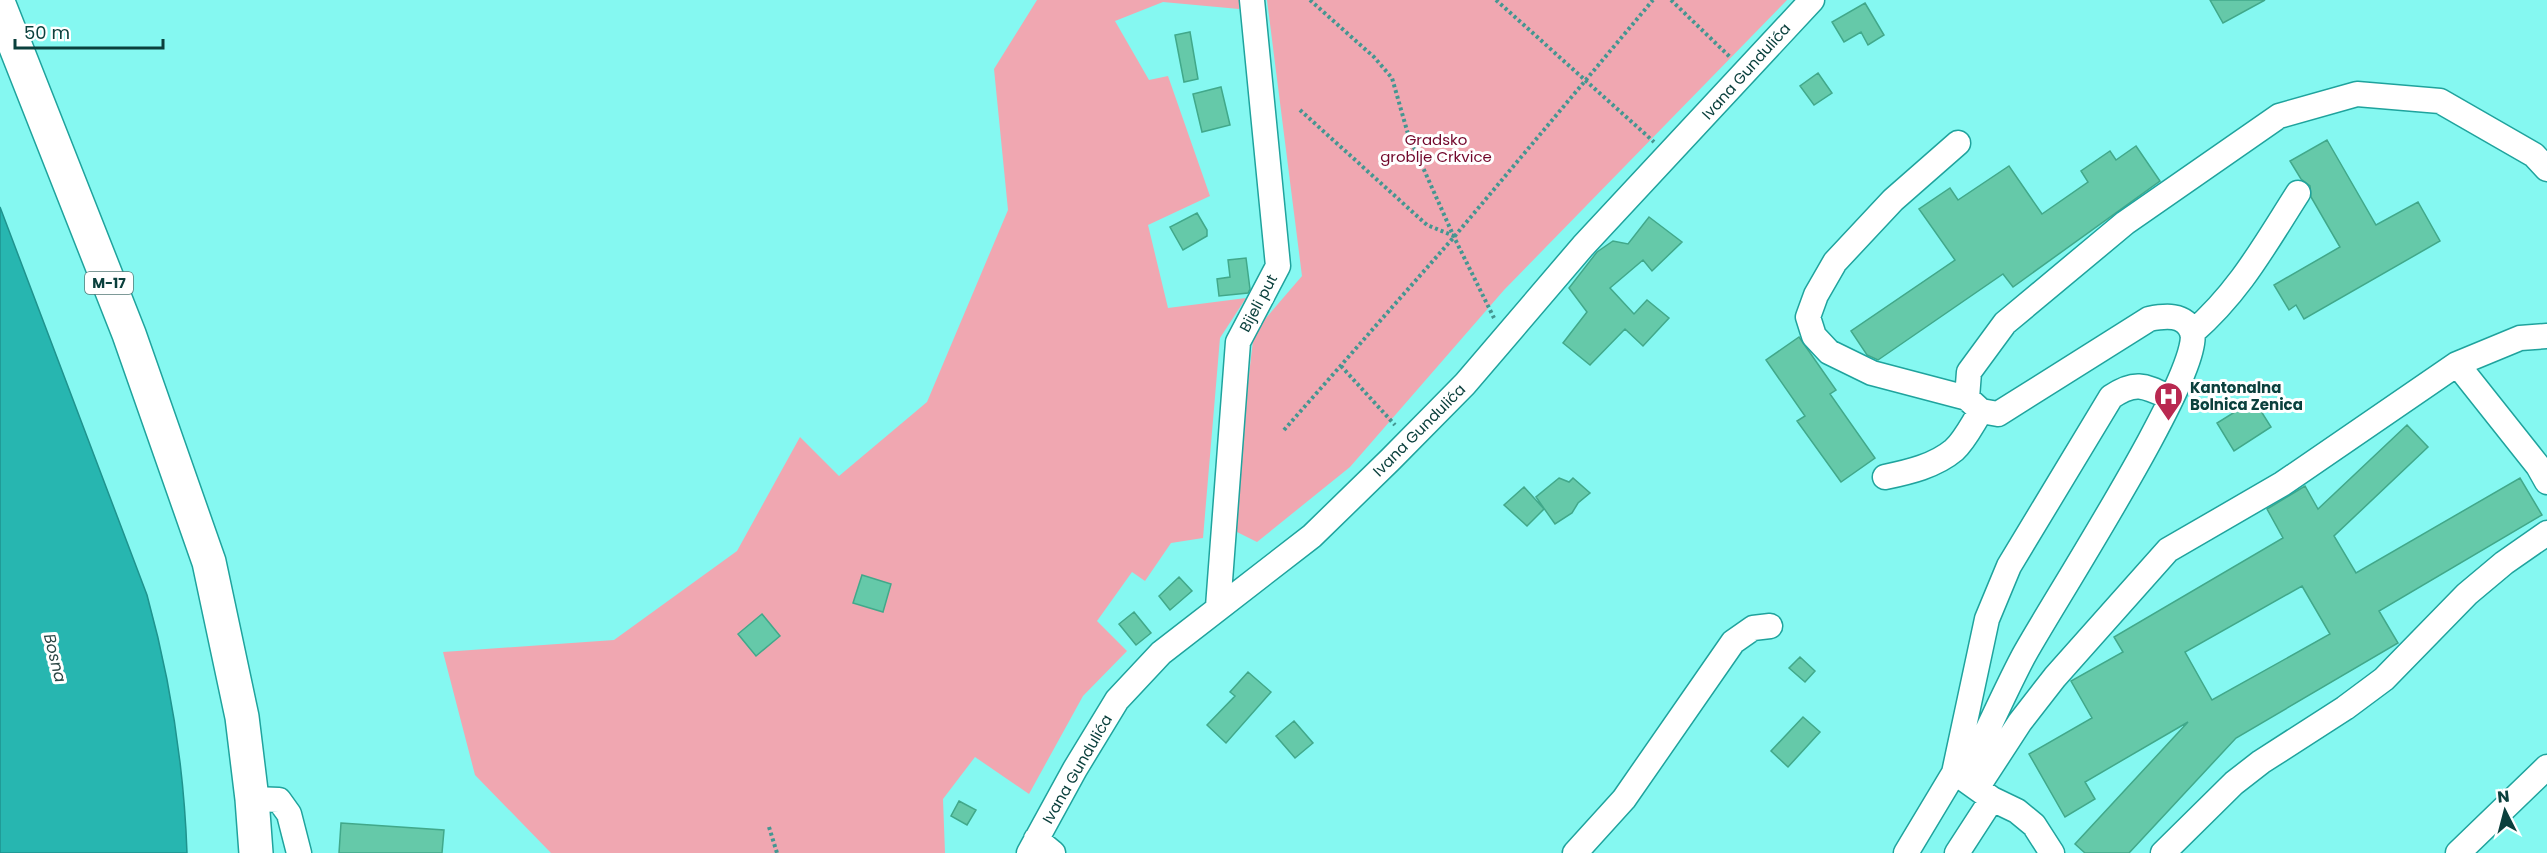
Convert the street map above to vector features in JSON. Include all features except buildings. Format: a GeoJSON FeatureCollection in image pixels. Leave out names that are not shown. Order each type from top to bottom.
{"type":"FeatureCollection","features":[{"type":"Feature","properties":{"kind":"highway","name":"M-17"},"geometry":{"type":"LineString","coordinates":[[0,7],[129,334],[207,556],[242,717],[256,853]]}},
{"type":"Feature","properties":{"kind":"street","name":"Bijeli put"},"geometry":{"type":"LineString","coordinates":[[1218,607],[1238,342],[1278,266],[1251,0]]}},
{"type":"Feature","properties":{"kind":"street","name":"Ivana Gundulića"},"geometry":{"type":"LineString","coordinates":[[1040,848],[1117,700],[1161,652],[1311,536],[1465,384],[1583,246],[1812,0]]}},
{"type":"Feature","properties":{"kind":"street"},"geometry":{"type":"LineString","coordinates":[[1885,477],[1908,473],[1931,464],[1955,449],[1974,405],[1970,372],[2005,323],[2125,223],[2279,116],[2357,94],[2440,101],[2534,155],[2547,169]]}},
{"type":"Feature","properties":{"kind":"street"},"geometry":{"type":"LineString","coordinates":[[1958,143],[1893,200],[1835,262],[1816,295],[1808,316],[1814,336],[1828,352],[1872,373],[1998,414],[2149,319],[2168,315],[2183,321],[2192,333],[2191,349],[2171,398],[2117,501],[2024,656],[1972,785]]}},
{"type":"Feature","properties":{"kind":"street"},"geometry":{"type":"LineString","coordinates":[[2192,333],[2217,311],[2240,284],[2298,193]]}},
{"type":"Feature","properties":{"kind":"street"},"geometry":{"type":"LineString","coordinates":[[1906,853],[1972,785],[2055,677],[2168,550],[2282,483],[2457,364],[2520,338],[2547,336]]}},
{"type":"Feature","properties":{"kind":"street"},"geometry":{"type":"LineString","coordinates":[[2457,364],[2531,457],[2547,482]]}},
{"type":"Feature","properties":{"kind":"street"},"geometry":{"type":"LineString","coordinates":[[1957,853],[1972,785],[1987,619],[2009,566],[2111,397],[2125,387],[2143,386],[2171,398]]}},
{"type":"Feature","properties":{"kind":"street"},"geometry":{"type":"LineString","coordinates":[[2163,853],[2234,783],[2260,762],[2345,708],[2384,679],[2467,594],[2504,563],[2547,533]]}},
{"type":"Feature","properties":{"kind":"street"},"geometry":{"type":"LineString","coordinates":[[1575,853],[1624,799],[1733,642],[1753,628],[1770,626]]}},
{"type":"Feature","properties":{"kind":"street"},"geometry":{"type":"LineString","coordinates":[[2458,853],[2547,766]]}},
{"type":"Feature","properties":{"kind":"street"},"geometry":{"type":"LineString","coordinates":[[1972,785],[2017,811],[2034,825],[2052,853]]}},
{"type":"Feature","properties":{"kind":"street"},"geometry":{"type":"LineString","coordinates":[[252,799],[279,800],[289,814],[299,853]]}},
{"type":"Feature","properties":{"kind":"path"},"geometry":{"type":"LineString","coordinates":[[1310,0],[1374,57],[1392,78],[1408,134],[1454,237],[1504,338]]}},
{"type":"Feature","properties":{"kind":"path"},"geometry":{"type":"LineString","coordinates":[[1496,0],[1669,155]]}},
{"type":"Feature","properties":{"kind":"path"},"geometry":{"type":"LineString","coordinates":[[1284,430],[1454,237],[1653,0]]}},
{"type":"Feature","properties":{"kind":"path"},"geometry":{"type":"LineString","coordinates":[[1671,0],[1744,71]]}},
{"type":"Feature","properties":{"kind":"path"},"geometry":{"type":"LineString","coordinates":[[1300,110],[1427,225],[1454,237]]}},
{"type":"Feature","properties":{"kind":"path"},"geometry":{"type":"LineString","coordinates":[[1341,366],[1409,440]]}},
{"type":"Feature","properties":{"kind":"path"},"geometry":{"type":"LineString","coordinates":[[769,827],[777,853]]}},
{"type":"Feature","properties":{"kind":"green space"},"geometry":{"type":"Polygon","coordinates":[[[1037,0],[1242,0],[1239,9],[1163,2],[1115,21],[1149,80],[1168,76],[1210,196],[1148,225],[1168,308],[1246,298],[1220,338],[1203,538],[1171,543],[1145,581],[1132,572],[1097,621],[1127,651],[1083,696],[1029,794],[975,757],[943,799],[945,853],[551,853],[475,775],[443,652],[614,640],[737,551],[800,437],[839,476],[927,402],[1008,210],[994,69],[1037,0]]]}},
{"type":"Feature","properties":{"kind":"green space","name":"Gradsko groblje Crkvice"},"geometry":{"type":"Polygon","coordinates":[[[1267,0],[1787,0],[1504,290],[1350,467],[1257,542],[1231,529],[1254,332],[1302,276],[1267,0]]]}},
{"type":"Feature","properties":{"kind":"water","name":"Bosna"},"geometry":{"type":"Polygon","coordinates":[[[0,207],[147,595],[169,690],[183,788],[187,853],[0,853],[0,207]]]}},
{"type":"Feature","properties":{"kind":"place","name":"Kantonalna Bolnica Zenica"},"geometry":{"type":"Point","coordinates":[2169,422]}}]}
